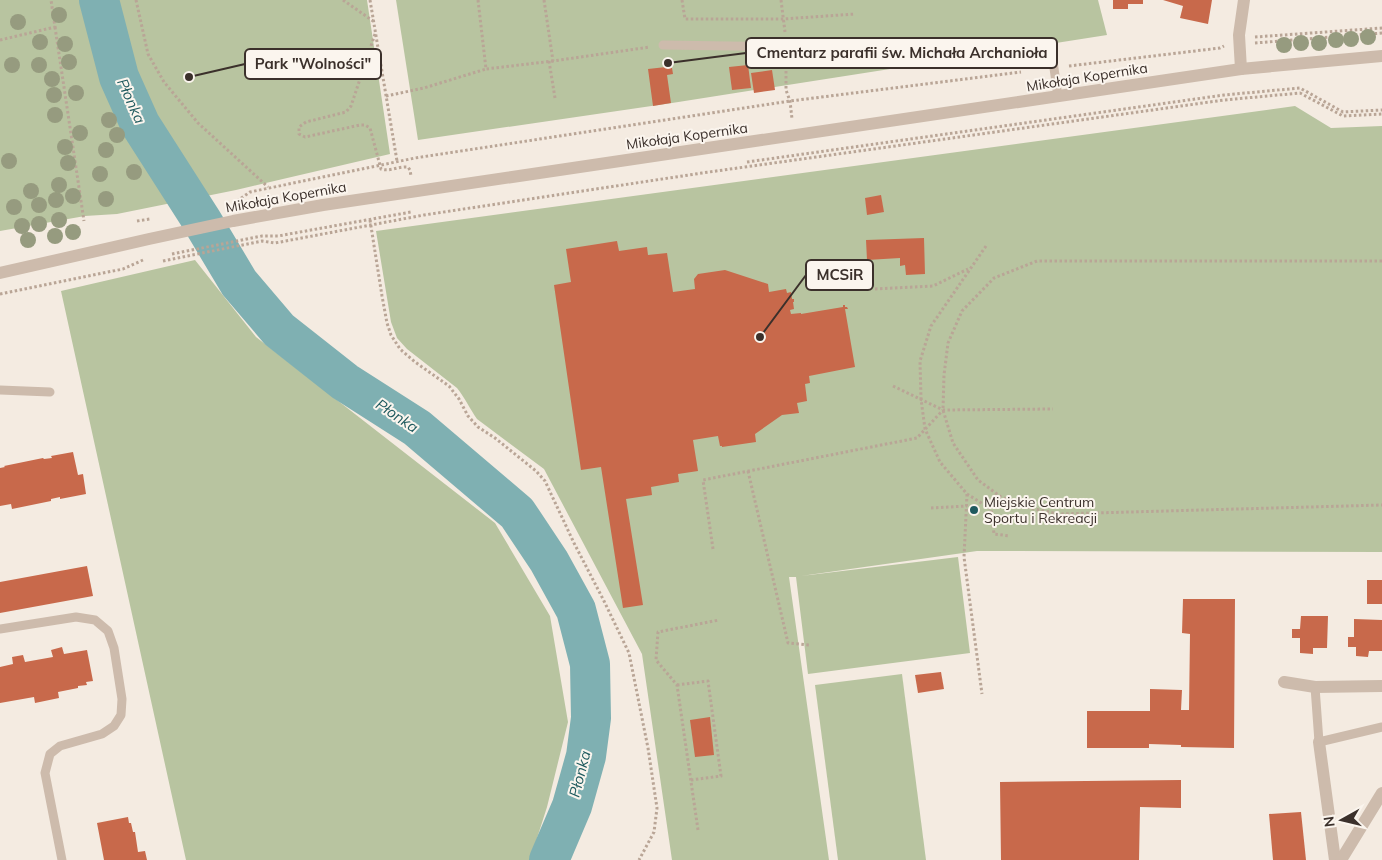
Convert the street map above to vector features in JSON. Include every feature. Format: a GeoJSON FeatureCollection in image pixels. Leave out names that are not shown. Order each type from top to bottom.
{"type":"FeatureCollection","features":[{"type":"Feature","properties":{"kind":"street"},"geometry":{"type":"LineString","coordinates":[[1241,69],[1238,35],[1244,0]]}},
{"type":"Feature","properties":{"kind":"street","name":"Mikołaja Kopernika"},"geometry":{"type":"LineString","coordinates":[[0,273],[233,221],[323,205],[1241,69],[1382,56]]}},
{"type":"Feature","properties":{"kind":"street"},"geometry":{"type":"LineString","coordinates":[[1284,682],[1315,687],[1382,686]]}},
{"type":"Feature","properties":{"kind":"street"},"geometry":{"type":"LineString","coordinates":[[1319,742],[1336,860]]}},
{"type":"Feature","properties":{"kind":"street"},"geometry":{"type":"LineString","coordinates":[[1342,860],[1382,793]]}},
{"type":"Feature","properties":{"kind":"lane"},"geometry":{"type":"LineString","coordinates":[[663,45],[882,48],[1042,56],[1053,61],[1058,97]]}},
{"type":"Feature","properties":{"kind":"lane"},"geometry":{"type":"LineString","coordinates":[[0,390],[50,392]]}},
{"type":"Feature","properties":{"kind":"lane"},"geometry":{"type":"LineString","coordinates":[[0,629],[76,617],[95,620],[108,631],[114,648],[122,699],[121,715],[114,726],[102,734],[60,746],[50,754],[45,773],[62,860]]}},
{"type":"Feature","properties":{"kind":"lane"},"geometry":{"type":"LineString","coordinates":[[1315,687],[1319,742],[1382,727]]}},
{"type":"Feature","properties":{"kind":"path"},"geometry":{"type":"LineString","coordinates":[[51,0],[84,221]]}},
{"type":"Feature","properties":{"kind":"path"},"geometry":{"type":"LineString","coordinates":[[136,0],[148,54],[164,82],[198,123],[269,188]]}},
{"type":"Feature","properties":{"kind":"path"},"geometry":{"type":"LineString","coordinates":[[343,0],[374,22]]}},
{"type":"Feature","properties":{"kind":"path"},"geometry":{"type":"LineString","coordinates":[[370,0],[396,161]]}},
{"type":"Feature","properties":{"kind":"path"},"geometry":{"type":"LineString","coordinates":[[478,0],[486,69]]}},
{"type":"Feature","properties":{"kind":"path"},"geometry":{"type":"LineString","coordinates":[[544,0],[555,98]]}},
{"type":"Feature","properties":{"kind":"path"},"geometry":{"type":"LineString","coordinates":[[682,0],[685,19],[784,19],[855,14]]}},
{"type":"Feature","properties":{"kind":"path"},"geometry":{"type":"LineString","coordinates":[[0,40],[55,27]]}},
{"type":"Feature","properties":{"kind":"path"},"geometry":{"type":"LineString","coordinates":[[1054,68],[1220,48],[1240,41],[1382,28]]}},
{"type":"Feature","properties":{"kind":"path"},"geometry":{"type":"LineString","coordinates":[[1240,41],[1382,33]]}},
{"type":"Feature","properties":{"kind":"path"},"geometry":{"type":"LineString","coordinates":[[170,254],[262,236],[278,236],[370,220],[417,210],[410,170],[404,166],[386,171],[381,169],[370,128],[360,125],[305,137],[299,134],[299,127],[306,122],[346,112],[351,106],[375,34]]}},
{"type":"Feature","properties":{"kind":"path"},"geometry":{"type":"LineString","coordinates":[[386,96],[424,88],[486,69],[663,45]]}},
{"type":"Feature","properties":{"kind":"path"},"geometry":{"type":"LineString","coordinates":[[230,203],[239,201],[250,192],[396,161],[790,101],[1025,72]]}},
{"type":"Feature","properties":{"kind":"path"},"geometry":{"type":"LineString","coordinates":[[744,162],[1224,95],[1300,88],[1343,112],[1382,110]]}},
{"type":"Feature","properties":{"kind":"path"},"geometry":{"type":"LineString","coordinates":[[163,261],[262,241],[275,243],[371,224],[702,173],[1224,100],[1300,93],[1343,116],[1382,114]]}},
{"type":"Feature","properties":{"kind":"path"},"geometry":{"type":"LineString","coordinates":[[790,101],[792,114]]}},
{"type":"Feature","properties":{"kind":"path"},"geometry":{"type":"LineString","coordinates":[[663,174],[710,167]]}},
{"type":"Feature","properties":{"kind":"path"},"geometry":{"type":"LineString","coordinates":[[370,220],[382,296],[391,334],[400,349],[449,386],[468,416],[478,427],[495,438],[536,471],[545,481],[629,653],[648,748],[657,808],[654,832],[639,860]]}},
{"type":"Feature","properties":{"kind":"path"},"geometry":{"type":"LineString","coordinates":[[986,246],[932,326],[920,361],[920,399],[925,429],[940,462],[967,494],[991,508],[994,534],[1010,536]]}},
{"type":"Feature","properties":{"kind":"path"},"geometry":{"type":"LineString","coordinates":[[0,294],[124,269],[142,260],[151,258]]}},
{"type":"Feature","properties":{"kind":"path"},"geometry":{"type":"LineString","coordinates":[[1382,261],[1037,261],[994,278],[962,312],[948,343],[944,375],[943,410],[953,443],[978,480],[1001,497],[1030,508],[1058,514],[1382,505]]}},
{"type":"Feature","properties":{"kind":"path"},"geometry":{"type":"LineString","coordinates":[[875,289],[933,286],[970,268]]}},
{"type":"Feature","properties":{"kind":"path"},"geometry":{"type":"LineString","coordinates":[[893,386],[943,410],[1053,409]]}},
{"type":"Feature","properties":{"kind":"path"},"geometry":{"type":"LineString","coordinates":[[713,549],[703,480],[917,438],[943,410]]}},
{"type":"Feature","properties":{"kind":"path"},"geometry":{"type":"LineString","coordinates":[[748,471],[788,643],[810,646]]}},
{"type":"Feature","properties":{"kind":"path"},"geometry":{"type":"LineString","coordinates":[[967,494],[964,557],[982,694]]}},
{"type":"Feature","properties":{"kind":"path"},"geometry":{"type":"LineString","coordinates":[[931,508],[967,506]]}},
{"type":"Feature","properties":{"kind":"path"},"geometry":{"type":"LineString","coordinates":[[698,830],[677,685],[656,660],[658,632],[719,620]]}},
{"type":"Feature","properties":{"kind":"path"},"geometry":{"type":"LineString","coordinates":[[677,685],[708,681],[721,776],[691,780]]}},
{"type":"Feature","properties":{"kind":"green space"},"geometry":{"type":"Polygon","coordinates":[[[0,0],[367,0],[390,154],[236,190],[117,214],[85,216],[0,231],[0,0]]]}},
{"type":"Feature","properties":{"kind":"green space"},"geometry":{"type":"Polygon","coordinates":[[[396,0],[1098,0],[1107,35],[672,103],[418,140],[396,0]]]}},
{"type":"Feature","properties":{"kind":"green space","name":"Miejskie Centrum Sportu i Rekreacji"},"geometry":{"type":"Polygon","coordinates":[[[1295,106],[1331,128],[1382,126],[1382,552],[977,551],[801,576],[958,557],[970,653],[808,674],[796,577],[789,577],[829,860],[672,860],[642,654],[544,469],[477,419],[457,388],[407,349],[397,338],[391,322],[376,231],[1295,106]]]}},
{"type":"Feature","properties":{"kind":"green space"},"geometry":{"type":"Polygon","coordinates":[[[195,260],[256,337],[495,523],[550,616],[568,722],[547,807],[530,860],[186,860],[61,291],[195,260]]]}},
{"type":"Feature","properties":{"kind":"green space"},"geometry":{"type":"Polygon","coordinates":[[[902,674],[926,860],[838,860],[815,685],[902,674]]]}},
{"type":"Feature","properties":{"kind":"building"},"geometry":{"type":"Polygon","coordinates":[[[1113,0],[1143,0],[1143,4],[1128,4],[1128,9],[1113,9],[1113,0]]]}},
{"type":"Feature","properties":{"kind":"building"},"geometry":{"type":"Polygon","coordinates":[[[1163,0],[1212,0],[1208,24],[1180,18],[1183,6],[1163,0]]]}},
{"type":"Feature","properties":{"kind":"building"},"geometry":{"type":"Polygon","coordinates":[[[748,65],[751,88],[732,90],[729,67],[748,65]]]}},
{"type":"Feature","properties":{"kind":"building"},"geometry":{"type":"Polygon","coordinates":[[[672,68],[673,74],[667,75],[671,103],[653,106],[648,69],[672,68]]]}},
{"type":"Feature","properties":{"kind":"building"},"geometry":{"type":"Polygon","coordinates":[[[772,70],[775,90],[754,93],[751,73],[772,70]]]}},
{"type":"Feature","properties":{"kind":"building"},"geometry":{"type":"Polygon","coordinates":[[[881,195],[884,212],[867,215],[865,198],[881,195]]]}},
{"type":"Feature","properties":{"kind":"building"},"geometry":{"type":"Polygon","coordinates":[[[924,238],[925,274],[906,275],[905,265],[900,266],[900,258],[867,260],[866,240],[924,238]]]}},
{"type":"Feature","properties":{"kind":"building"},"geometry":{"type":"Polygon","coordinates":[[[617,241],[619,251],[647,247],[648,255],[667,253],[673,292],[695,289],[694,279],[698,274],[725,270],[768,284],[769,292],[786,289],[787,293],[791,292],[792,299],[794,299],[794,309],[790,310],[791,314],[843,307],[845,305],[848,309],[845,309],[855,367],[809,376],[810,383],[805,384],[807,401],[797,403],[799,413],[782,415],[755,434],[756,442],[722,447],[720,446],[718,436],[693,440],[698,471],[678,474],[679,482],[651,487],[652,495],[626,499],[643,605],[623,608],[601,467],[581,470],[554,285],[571,282],[566,249],[617,241]]]}},
{"type":"Feature","properties":{"kind":"building"},"geometry":{"type":"Polygon","coordinates":[[[73,452],[78,475],[83,474],[86,494],[60,499],[60,497],[51,499],[51,501],[12,509],[11,504],[0,506],[0,468],[73,452]]]}},
{"type":"Feature","properties":{"kind":"building"},"geometry":{"type":"Polygon","coordinates":[[[87,566],[93,596],[0,613],[0,582],[87,566]]]}},
{"type":"Feature","properties":{"kind":"building"},"geometry":{"type":"Polygon","coordinates":[[[1367,580],[1382,580],[1382,604],[1367,604],[1367,580]]]}},
{"type":"Feature","properties":{"kind":"building"},"geometry":{"type":"Polygon","coordinates":[[[1183,599],[1235,599],[1234,748],[1149,744],[1149,748],[1087,748],[1087,711],[1150,711],[1150,689],[1182,690],[1181,710],[1189,710],[1190,634],[1182,633],[1183,599]]]}},
{"type":"Feature","properties":{"kind":"building"},"geometry":{"type":"Polygon","coordinates":[[[1301,616],[1328,616],[1327,648],[1313,648],[1313,654],[1300,653],[1300,638],[1292,638],[1292,629],[1300,629],[1301,616]]]}},
{"type":"Feature","properties":{"kind":"building"},"geometry":{"type":"Polygon","coordinates":[[[1354,619],[1382,620],[1382,651],[1369,651],[1368,657],[1356,656],[1356,647],[1348,647],[1348,637],[1354,637],[1354,619]]]}},
{"type":"Feature","properties":{"kind":"building"},"geometry":{"type":"Polygon","coordinates":[[[62,647],[64,654],[87,650],[93,681],[86,682],[87,685],[78,686],[78,688],[58,692],[59,698],[35,703],[34,697],[0,703],[0,667],[13,664],[12,657],[23,655],[25,662],[53,657],[51,650],[62,647]]]}},
{"type":"Feature","properties":{"kind":"building"},"geometry":{"type":"Polygon","coordinates":[[[941,672],[944,689],[918,693],[915,675],[941,672]]]}},
{"type":"Feature","properties":{"kind":"building"},"geometry":{"type":"Polygon","coordinates":[[[710,717],[714,755],[695,757],[690,720],[710,717]]]}},
{"type":"Feature","properties":{"kind":"building"},"geometry":{"type":"Polygon","coordinates":[[[1181,780],[1181,808],[1140,807],[1139,860],[1001,860],[1000,782],[1181,780]]]}},
{"type":"Feature","properties":{"kind":"building"},"geometry":{"type":"Polygon","coordinates":[[[1301,812],[1306,860],[1273,860],[1269,814],[1301,812]]]}},
{"type":"Feature","properties":{"kind":"building"},"geometry":{"type":"Polygon","coordinates":[[[128,817],[133,832],[135,832],[138,852],[145,851],[147,860],[104,860],[97,823],[128,817]]]}},
{"type":"Feature","properties":{"kind":"waterway","name":"Płonka"},"geometry":{"type":"LineString","coordinates":[[99,0],[119,77],[140,124],[239,283],[279,330],[345,382],[417,428],[517,513],[549,561],[576,610],[590,664],[591,718],[586,756],[572,806],[549,860]]}},
{"type":"Feature","properties":{"kind":"place","name":"Cmentarz parafii św. Michała Archanioła"},"geometry":{"type":"Point","coordinates":[668,63]}},
{"type":"Feature","properties":{"kind":"place","name":"Park \"Wolności\""},"geometry":{"type":"Point","coordinates":[189,77]}},
{"type":"Feature","properties":{"kind":"place","name":"MCSiR"},"geometry":{"type":"Point","coordinates":[760,337]}},
{"type":"Feature","properties":{"kind":"place","name":"Miejskie Centrum Sportu i Rekreacji"},"geometry":{"type":"Point","coordinates":[974,510]}}]}
